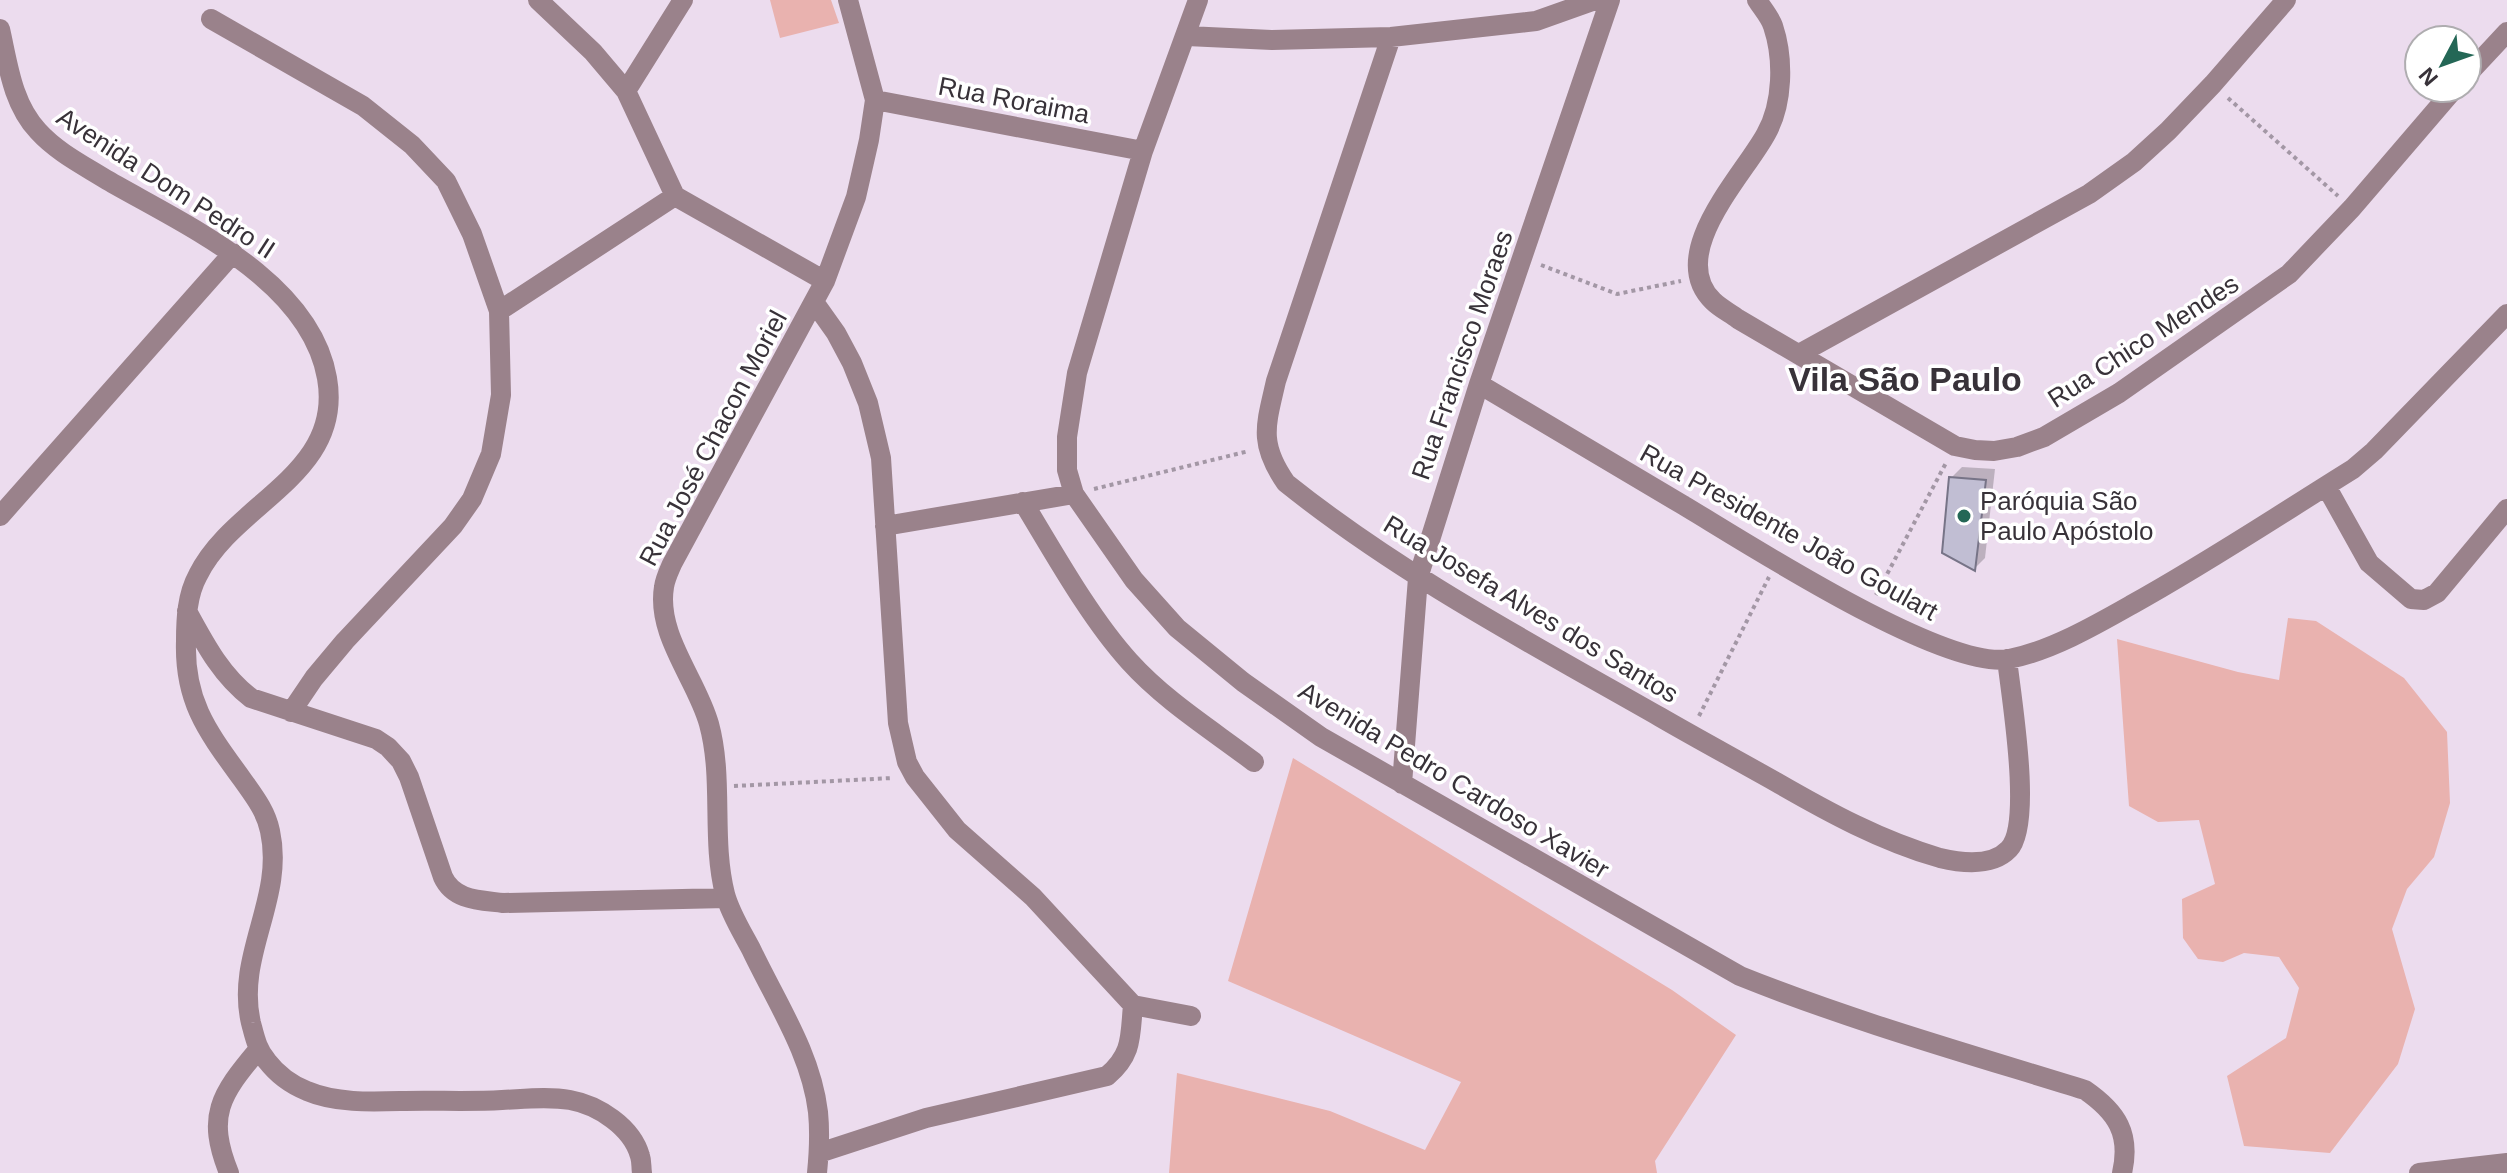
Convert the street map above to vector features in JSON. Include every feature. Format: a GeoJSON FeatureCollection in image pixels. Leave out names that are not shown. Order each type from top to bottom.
{"type":"FeatureCollection","features":[{"type":"Feature","properties":{"kind":"street"},"geometry":{"type":"LineString","coordinates":[[538,0],[593,52],[626,91],[675,196],[825,281]]}},
{"type":"Feature","properties":{"kind":"street"},"geometry":{"type":"LineString","coordinates":[[626,91],[683,0]]}},
{"type":"Feature","properties":{"kind":"street","name":"Rua José Chacon Moriel"},"geometry":{"type":"LineString","coordinates":[[818,1163],[818,1113],[808,1070],[793,1031],[726,898],[720,861],[718,787],[710,726],[699,693],[673,641],[663,602],[664,584],[672,564],[825,281],[856,197],[875,100],[848,0]]}},
{"type":"Feature","properties":{"kind":"street","name":"Avenida Pedro Cardoso Xavier"},"geometry":{"type":"LineString","coordinates":[[1198,0],[1143,151],[1077,373],[1067,437],[1067,470],[1074,494],[1134,580],[1177,628],[1243,682],[1321,737],[1740,976],[1885,1028],[2085,1090],[2104,1103],[2118,1122],[2126,1143],[2122,1173]]}},
{"type":"Feature","properties":{"kind":"street"},"geometry":{"type":"LineString","coordinates":[[1187,36],[1272,40],[1391,37],[1536,21],[1595,0]]}},
{"type":"Feature","properties":{"kind":"street","name":"Rua Francisco Moraes"},"geometry":{"type":"LineString","coordinates":[[1402,784],[1418,578],[1479,384],[1610,0]]}},
{"type":"Feature","properties":{"kind":"street"},"geometry":{"type":"LineString","coordinates":[[1699,278],[1701,241],[1712,216],[1768,131],[1778,97],[1780,62],[1773,25],[1757,0]]}},
{"type":"Feature","properties":{"kind":"street"},"geometry":{"type":"LineString","coordinates":[[1799,354],[2089,194],[2134,162],[2213,84],[2286,0]]}},
{"type":"Feature","properties":{"kind":"street"},"geometry":{"type":"LineString","coordinates":[[211,19],[363,106],[412,145],[446,181],[472,234],[499,311],[501,395],[491,454],[472,499],[453,526],[337,650],[291,712]]}},
{"type":"Feature","properties":{"kind":"street","name":"Avenida Dom Pedro II"},"geometry":{"type":"LineString","coordinates":[[0,29],[15,97],[36,130],[68,157],[233,253],[280,291],[309,329],[327,374],[330,410],[318,444],[302,467],[213,549],[196,579],[187,611],[185,670],[198,712],[261,806],[270,829],[274,863],[248,973],[246,1002],[258,1050]]}},
{"type":"Feature","properties":{"kind":"street"},"geometry":{"type":"LineString","coordinates":[[2483,58],[2507,32]]}},
{"type":"Feature","properties":{"kind":"street"},"geometry":{"type":"LineString","coordinates":[[1267,447],[1265,429],[1276,381],[1391,37]]}},
{"type":"Feature","properties":{"kind":"street","name":"Rua Roraima"},"geometry":{"type":"LineString","coordinates":[[875,100],[1143,151]]}},
{"type":"Feature","properties":{"kind":"street","name":"Rua Chico Mendes"},"geometry":{"type":"LineString","coordinates":[[1699,278],[1713,302],[1955,446],[1994,451],[2017,447],[2044,437],[2119,393],[2289,274],[2352,208],[2441,104]]}},
{"type":"Feature","properties":{"kind":"street"},"geometry":{"type":"LineString","coordinates":[[499,311],[675,196]]}},
{"type":"Feature","properties":{"kind":"street"},"geometry":{"type":"LineString","coordinates":[[0,516],[233,253]]}},
{"type":"Feature","properties":{"kind":"street"},"geometry":{"type":"LineString","coordinates":[[814,302],[852,363],[868,403],[881,458],[898,723],[907,762],[915,777],[957,830],[1033,897],[1133,1005],[1191,1016]]}},
{"type":"Feature","properties":{"kind":"street","name":"Rua Presidente João Goulart"},"geometry":{"type":"LineString","coordinates":[[1479,384],[1867,611],[1942,646],[1980,659],[2007,659],[2087,630],[2198,567],[2353,469],[2507,314]]}},
{"type":"Feature","properties":{"kind":"street","name":"Rua Josefa Alves dos Santos"},"geometry":{"type":"LineString","coordinates":[[1267,447],[1272,464],[1286,483],[1418,578],[1872,834],[1941,858],[1969,863],[1996,859],[2010,849],[2019,830],[2019,763],[2007,659]]}},
{"type":"Feature","properties":{"kind":"street"},"geometry":{"type":"LineString","coordinates":[[2326,486],[2369,563],[2411,599],[2424,600],[2437,593],[2507,509]]}},
{"type":"Feature","properties":{"kind":"street"},"geometry":{"type":"LineString","coordinates":[[885,526],[1074,494]]}},
{"type":"Feature","properties":{"kind":"street"},"geometry":{"type":"LineString","coordinates":[[1023,502],[1100,624],[1128,660],[1162,694],[1254,762]]}},
{"type":"Feature","properties":{"kind":"street"},"geometry":{"type":"LineString","coordinates":[[187,611],[214,659],[238,688],[251,698],[376,739],[388,747],[401,761],[409,777],[447,885],[459,894],[503,903],[726,898]]}},
{"type":"Feature","properties":{"kind":"street"},"geometry":{"type":"LineString","coordinates":[[818,1163],[926,1118],[1107,1076],[1119,1066],[1129,1048],[1133,1005]]}},
{"type":"Feature","properties":{"kind":"street"},"geometry":{"type":"LineString","coordinates":[[229,1173],[217,1130],[220,1107],[231,1082],[258,1050],[274,1069],[296,1086],[337,1099],[388,1102],[566,1099],[584,1103],[603,1112],[621,1127],[640,1156],[642,1173]]}},
{"type":"Feature","properties":{"kind":"street"},"geometry":{"type":"LineString","coordinates":[[2419,1173],[2507,1163]]}},
{"type":"Feature","properties":{"kind":"path"},"geometry":{"type":"LineString","coordinates":[[2213,84],[2352,208]]}},
{"type":"Feature","properties":{"kind":"path"},"geometry":{"type":"LineString","coordinates":[[1523,258],[1617,294],[1699,278]]}},
{"type":"Feature","properties":{"kind":"path"},"geometry":{"type":"LineString","coordinates":[[1867,611],[1955,446]]}},
{"type":"Feature","properties":{"kind":"path"},"geometry":{"type":"LineString","coordinates":[[1074,494],[1267,447]]}},
{"type":"Feature","properties":{"kind":"path"},"geometry":{"type":"LineString","coordinates":[[1690,734],[1777,561]]}},
{"type":"Feature","properties":{"kind":"path"},"geometry":{"type":"LineString","coordinates":[[718,787],[915,777]]}},
{"type":"Feature","properties":{"kind":"shaded area"},"geometry":{"type":"Polygon","coordinates":[[[770,0],[831,0],[839,23],[780,38],[770,0]]]}},
{"type":"Feature","properties":{"kind":"shaded area"},"geometry":{"type":"Polygon","coordinates":[[[2288,618],[2316,621],[2404,678],[2447,732],[2450,803],[2434,857],[2407,889],[2392,929],[2415,1009],[2398,1064],[2330,1153],[2244,1146],[2227,1076],[2286,1038],[2299,988],[2279,957],[2244,953],[2223,962],[2198,959],[2183,938],[2182,899],[2215,884],[2199,820],[2158,822],[2129,806],[2117,639],[2279,680],[2288,618]]]}},
{"type":"Feature","properties":{"kind":"shaded area"},"geometry":{"type":"Polygon","coordinates":[[[1293,758],[1672,990],[1736,1035],[1655,1161],[1657,1173],[1169,1173],[1177,1073],[1330,1111],[1425,1150],[1461,1082],[1228,981],[1293,758]]]}},
{"type":"Feature","properties":{"kind":"building","name":"Paróquia São Paulo Apóstolo"},"geometry":{"type":"Polygon","coordinates":[[[1949,477],[1986,480],[1975,571],[1942,553],[1949,477]]]}},
{"type":"Feature","properties":{"kind":"place","name":"Paróquia São Paulo Apóstolo"},"geometry":{"type":"Point","coordinates":[1964,516]}},
{"type":"Feature","properties":{"kind":"district","name":"Vila São Paulo"},"geometry":{"type":"Point","coordinates":[1905,379]}}]}
